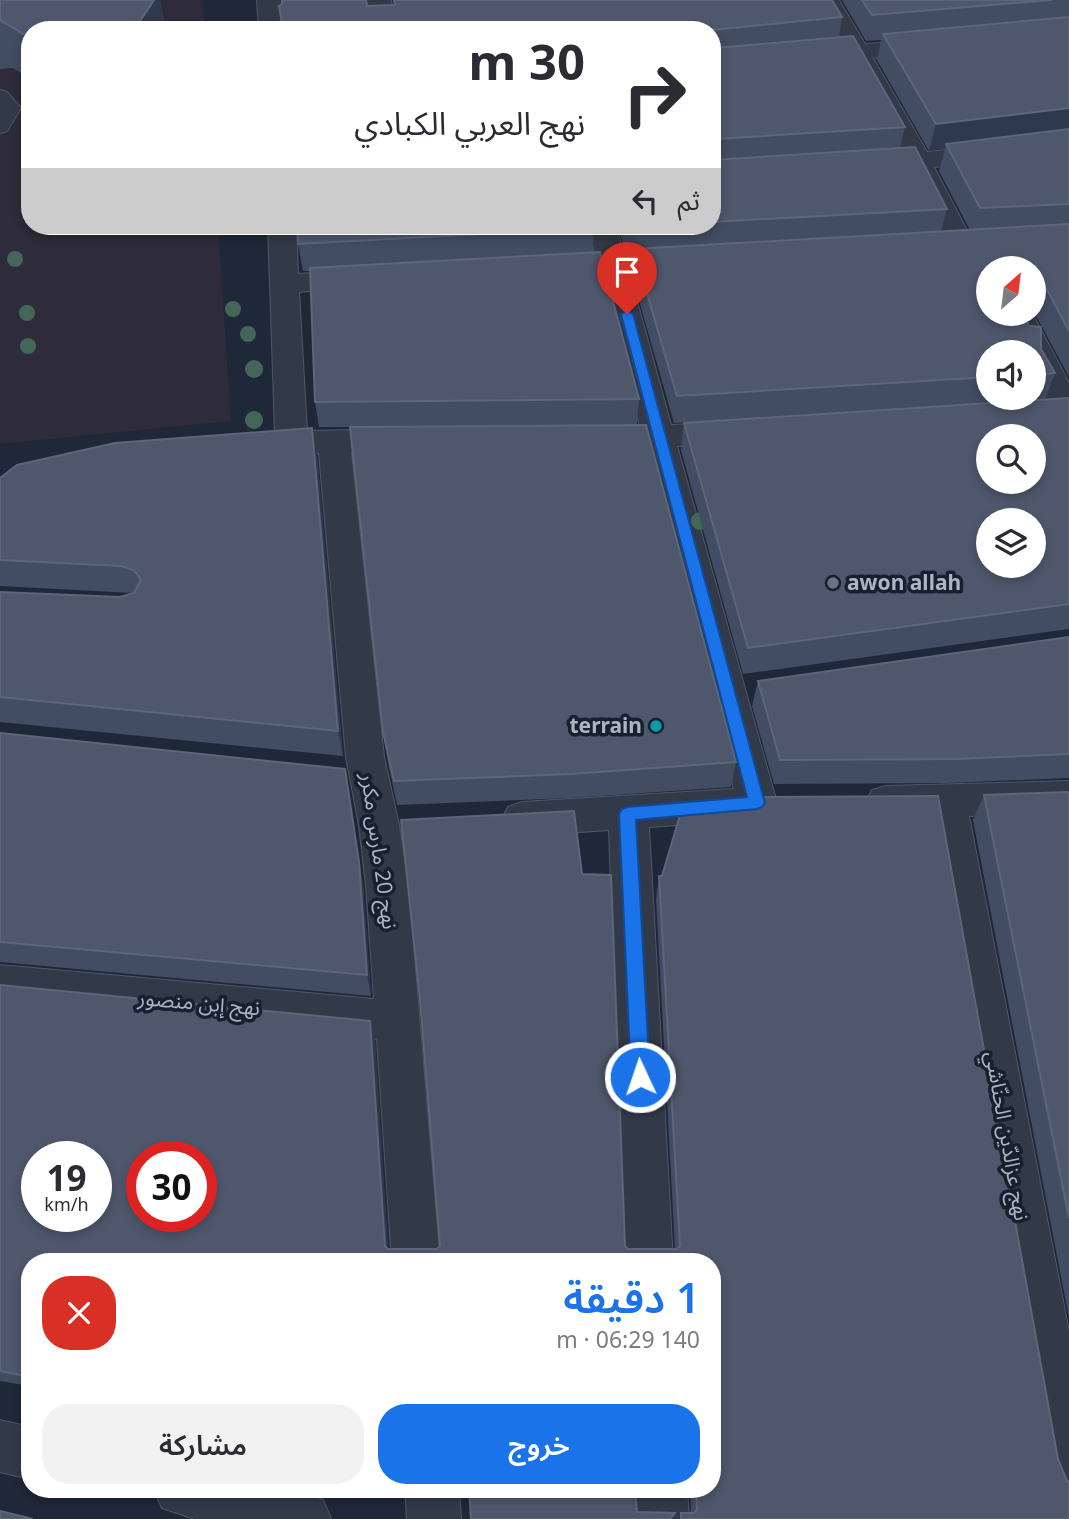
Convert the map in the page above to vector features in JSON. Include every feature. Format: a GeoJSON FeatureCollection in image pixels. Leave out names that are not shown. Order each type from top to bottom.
{"type":"FeatureCollection","features":[{"type":"Feature","properties":{"kind":"street"},"geometry":{"type":"LineString","coordinates":[[269,0],[270,21]]}},
{"type":"Feature","properties":{"kind":"street"},"geometry":{"type":"LineString","coordinates":[[379,0],[382,21]]}},
{"type":"Feature","properties":{"kind":"street"},"geometry":{"type":"LineString","coordinates":[[827,0],[859,53],[965,248]]}},
{"type":"Feature","properties":{"kind":"street"},"geometry":{"type":"LineString","coordinates":[[721,64],[951,45]]}},
{"type":"Feature","properties":{"kind":"street"},"geometry":{"type":"LineString","coordinates":[[849,168],[918,163],[1069,144]]}},
{"type":"Feature","properties":{"kind":"street"},"geometry":{"type":"LineString","coordinates":[[282,235],[291,441]]}},
{"type":"Feature","properties":{"kind":"street"},"geometry":{"type":"LineString","coordinates":[[605,235],[660,438],[741,691],[757,803]]}},
{"type":"Feature","properties":{"kind":"street"},"geometry":{"type":"LineString","coordinates":[[518,270],[711,259]]}},
{"type":"Feature","properties":{"kind":"street"},"geometry":{"type":"LineString","coordinates":[[283,284],[393,277]]}},
{"type":"Feature","properties":{"kind":"street"},"geometry":{"type":"LineString","coordinates":[[1023,326],[1060,413]]}},
{"type":"Feature","properties":{"kind":"street"},"geometry":{"type":"LineString","coordinates":[[565,439],[660,438],[769,431]]}},
{"type":"Feature","properties":{"kind":"street"},"geometry":{"type":"LineString","coordinates":[[237,446],[291,441],[429,440]]}},
{"type":"Feature","properties":{"kind":"street","name":"نهج 20 مارس مكرر"},"geometry":{"type":"LineString","coordinates":[[334,441],[365,757],[379,825],[399,1021],[415,1253]]}},
{"type":"Feature","properties":{"kind":"street"},"geometry":{"type":"LineString","coordinates":[[329,773],[370,777]]}},
{"type":"Feature","properties":{"kind":"street"},"geometry":{"type":"LineString","coordinates":[[852,802],[947,802],[1069,797]]}},
{"type":"Feature","properties":{"kind":"street","name":"نهج عزالدّين الحنّاشي"},"geometry":{"type":"LineString","coordinates":[[947,802],[1069,1469]]}},
{"type":"Feature","properties":{"kind":"street"},"geometry":{"type":"LineString","coordinates":[[490,820],[628,814],[757,803],[797,803]]}},
{"type":"Feature","properties":{"kind":"street"},"geometry":{"type":"LineString","coordinates":[[628,814],[649,1253]]}},
{"type":"Feature","properties":{"kind":"street"},"geometry":{"type":"LineString","coordinates":[[379,825],[421,824]]}},
{"type":"Feature","properties":{"kind":"street","name":"نهج إبن منصور"},"geometry":{"type":"LineString","coordinates":[[0,985],[399,1021]]}},
{"type":"Feature","properties":{"kind":"street"},"geometry":{"type":"LineString","coordinates":[[0,1446],[21,1451]]}},
{"type":"Feature","properties":{"kind":"street"},"geometry":{"type":"LineString","coordinates":[[218,1498],[304,1519]]}},
{"type":"Feature","properties":{"kind":"street"},"geometry":{"type":"LineString","coordinates":[[433,1498],[435,1519]]}},
{"type":"Feature","properties":{"kind":"street"},"geometry":{"type":"LineString","coordinates":[[661,1498],[662,1519]]}},
{"type":"Feature","properties":{"kind":"lane"},"geometry":{"type":"LineString","coordinates":[[0,96],[11,108],[0,128]]}},
{"type":"Feature","properties":{"kind":"shaded area"},"geometry":{"type":"Polygon","coordinates":[[[0,0],[202,0],[204,21],[21,21],[21,235],[219,235],[231,421],[0,444],[0,0]]]}},
{"type":"Feature","properties":{"kind":"building"},"geometry":{"type":"Polygon","coordinates":[[[0,0],[154,0],[140,21],[21,21],[21,33],[0,20],[0,0]]]}},
{"type":"Feature","properties":{"kind":"building"},"geometry":{"type":"Polygon","coordinates":[[[282,0],[366,0],[367,6],[395,5],[394,0],[832,0],[842,17],[721,29],[721,21],[282,21],[279,6],[282,0]]]}},
{"type":"Feature","properties":{"kind":"building"},"geometry":{"type":"Polygon","coordinates":[[[862,0],[1052,0],[872,15],[862,0]]]}},
{"type":"Feature","properties":{"kind":"building"},"geometry":{"type":"Polygon","coordinates":[[[1069,17],[1069,108],[936,124],[883,34],[1069,17]]]}},
{"type":"Feature","properties":{"kind":"building"},"geometry":{"type":"Polygon","coordinates":[[[853,36],[905,127],[721,139],[721,47],[853,36]]]}},
{"type":"Feature","properties":{"kind":"building"},"geometry":{"type":"Polygon","coordinates":[[[1069,129],[1069,204],[980,208],[946,144],[1069,129]]]}},
{"type":"Feature","properties":{"kind":"building"},"geometry":{"type":"Polygon","coordinates":[[[915,147],[947,209],[721,222],[721,159],[915,147]]]}},
{"type":"Feature","properties":{"kind":"building"},"geometry":{"type":"Polygon","coordinates":[[[1069,224],[1069,331],[1046,288],[1046,256],[976,256],[976,326],[1041,327],[1041,340],[976,340],[976,378],[677,396],[634,249],[1069,224]]]}},
{"type":"Feature","properties":{"kind":"building"},"geometry":{"type":"Polygon","coordinates":[[[298,235],[464,235],[298,244],[298,235]]]}},
{"type":"Feature","properties":{"kind":"building"},"geometry":{"type":"Polygon","coordinates":[[[600,252],[639,399],[315,402],[310,268],[600,252]]]}},
{"type":"Feature","properties":{"kind":"building"},"geometry":{"type":"Polygon","coordinates":[[[1046,358],[1055,373],[1046,374],[1046,358]]]}},
{"type":"Feature","properties":{"kind":"building"},"geometry":{"type":"Polygon","coordinates":[[[1069,398],[1069,604],[748,648],[684,423],[976,404],[976,410],[1046,410],[1046,399],[1069,398]]]}},
{"type":"Feature","properties":{"kind":"building"},"geometry":{"type":"Polygon","coordinates":[[[646,425],[736,762],[571,774],[394,781],[383,732],[350,427],[646,425]]]}},
{"type":"Feature","properties":{"kind":"building"},"geometry":{"type":"Polygon","coordinates":[[[312,428],[338,731],[0,697],[0,592],[120,597],[134,593],[141,580],[134,570],[121,566],[0,560],[0,478],[17,465],[115,443],[312,428]]]}},
{"type":"Feature","properties":{"kind":"building"},"geometry":{"type":"Polygon","coordinates":[[[1069,637],[1069,754],[957,759],[780,760],[758,681],[1069,637]]]}},
{"type":"Feature","properties":{"kind":"building"},"geometry":{"type":"Polygon","coordinates":[[[0,733],[345,769],[359,862],[367,975],[0,942],[0,733]]]}},
{"type":"Feature","properties":{"kind":"building"},"geometry":{"type":"Polygon","coordinates":[[[1069,792],[1069,1218],[984,795],[1069,792]]]}},
{"type":"Feature","properties":{"kind":"building"},"geometry":{"type":"Polygon","coordinates":[[[938,796],[1058,1459],[1069,1482],[1069,1519],[681,1519],[681,1513],[694,1513],[697,1510],[696,1498],[721,1498],[721,1253],[21,1253],[21,1375],[0,1371],[0,985],[370,1021],[385,1246],[388,1249],[437,1249],[440,1246],[420,1000],[401,820],[574,811],[582,874],[611,875],[625,1246],[628,1249],[677,1249],[680,1246],[659,876],[662,876],[683,805],[763,797],[938,796]]]}},
{"type":"Feature","properties":{"kind":"building"},"geometry":{"type":"Polygon","coordinates":[[[470,1498],[636,1498],[637,1512],[675,1513],[670,1519],[471,1519],[470,1498]]]}},
{"type":"Feature","properties":{"kind":"building"},"geometry":{"type":"Polygon","coordinates":[[[0,1511],[33,1519],[0,1519],[0,1511]]]}},
{"type":"Feature","properties":{"kind":"place","name":"awon allah"},"geometry":{"type":"Point","coordinates":[833,583]}},
{"type":"Feature","properties":{"kind":"place","name":"terrain"},"geometry":{"type":"Point","coordinates":[656,726]}},
{"type":"Feature","properties":{"kind":"route"},"geometry":{"type":"LineString","coordinates":[[627,314],[757,803],[628,814],[640,1077]]}}]}
